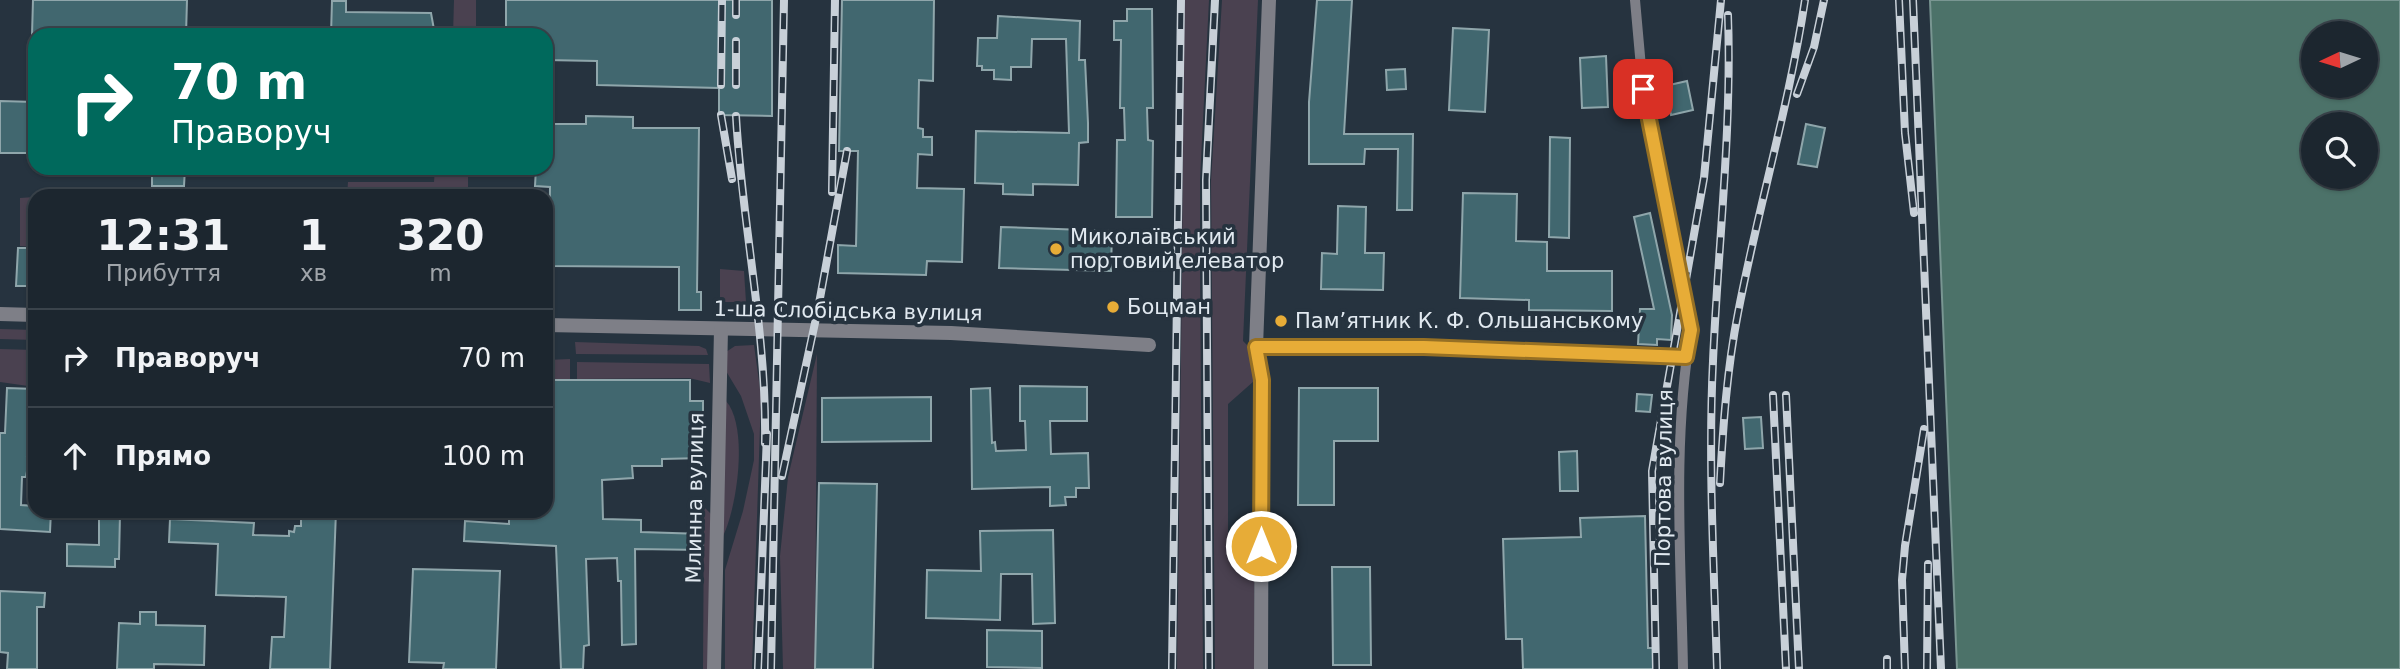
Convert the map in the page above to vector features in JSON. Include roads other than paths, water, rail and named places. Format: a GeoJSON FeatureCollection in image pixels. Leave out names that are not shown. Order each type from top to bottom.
{"type":"FeatureCollection","features":[{"type":"Feature","properties":{"kind":"street"},"geometry":{"type":"LineString","coordinates":[[1261,669],[1262,380],[1256,347],[1269,0]]}},
{"type":"Feature","properties":{"kind":"street"},"geometry":{"type":"LineString","coordinates":[[0,314],[28,315]]}},
{"type":"Feature","properties":{"kind":"street","name":"1-ша Слобідська вулиця"},"geometry":{"type":"LineString","coordinates":[[553,326],[951,333],[1149,345]]}},
{"type":"Feature","properties":{"kind":"street","name":"Млинна вулиця"},"geometry":{"type":"LineString","coordinates":[[714,669],[721,329]]}},
{"type":"Feature","properties":{"kind":"street"},"geometry":{"type":"LineString","coordinates":[[1256,347],[1543,351],[1686,357]]}},
{"type":"Feature","properties":{"kind":"lane","name":"Портова вулиця"},"geometry":{"type":"LineString","coordinates":[[1635,0],[1645,112],[1691,330],[1686,357],[1679,476],[1683,669]]}},
{"type":"Feature","properties":{"kind":"railway"},"geometry":{"type":"LineString","coordinates":[[736,0],[736,15]]}},
{"type":"Feature","properties":{"kind":"railway"},"geometry":{"type":"LineString","coordinates":[[771,669],[784,0]]}},
{"type":"Feature","properties":{"kind":"railway"},"geometry":{"type":"LineString","coordinates":[[832,192],[835,0]]}},
{"type":"Feature","properties":{"kind":"railway"},"geometry":{"type":"LineString","coordinates":[[1172,669],[1181,0]]}},
{"type":"Feature","properties":{"kind":"railway"},"geometry":{"type":"LineString","coordinates":[[1209,669],[1206,180],[1215,0]]}},
{"type":"Feature","properties":{"kind":"railway"},"geometry":{"type":"LineString","coordinates":[[1656,669],[1652,471],[1704,178],[1721,0]]}},
{"type":"Feature","properties":{"kind":"railway"},"geometry":{"type":"LineString","coordinates":[[1720,483],[1734,334],[1791,79],[1805,0]]}},
{"type":"Feature","properties":{"kind":"railway"},"geometry":{"type":"LineString","coordinates":[[1797,94],[1814,47],[1824,0]]}},
{"type":"Feature","properties":{"kind":"railway"},"geometry":{"type":"LineString","coordinates":[[1899,0],[1905,133],[1914,213]]}},
{"type":"Feature","properties":{"kind":"railway"},"geometry":{"type":"LineString","coordinates":[[1913,0],[1941,669]]}},
{"type":"Feature","properties":{"kind":"railway"},"geometry":{"type":"LineString","coordinates":[[721,85],[722,1]]}},
{"type":"Feature","properties":{"kind":"railway"},"geometry":{"type":"LineString","coordinates":[[1717,669],[1711,438],[1728,102],[1728,15]]}},
{"type":"Feature","properties":{"kind":"railway"},"geometry":{"type":"LineString","coordinates":[[736,41],[736,85]]}},
{"type":"Feature","properties":{"kind":"railway"},"geometry":{"type":"LineString","coordinates":[[721,115],[732,179]]}},
{"type":"Feature","properties":{"kind":"railway"},"geometry":{"type":"LineString","coordinates":[[736,116],[762,361],[765,443]]}},
{"type":"Feature","properties":{"kind":"railway"},"geometry":{"type":"LineString","coordinates":[[782,476],[818,309],[847,151]]}},
{"type":"Feature","properties":{"kind":"railway"},"geometry":{"type":"LineString","coordinates":[[1773,395],[1786,669]]}},
{"type":"Feature","properties":{"kind":"railway"},"geometry":{"type":"LineString","coordinates":[[1786,395],[1799,669]]}},
{"type":"Feature","properties":{"kind":"railway"},"geometry":{"type":"LineString","coordinates":[[1905,669],[1902,580],[1924,429]]}},
{"type":"Feature","properties":{"kind":"railway"},"geometry":{"type":"LineString","coordinates":[[758,669],[767,434]]}},
{"type":"Feature","properties":{"kind":"railway"},"geometry":{"type":"LineString","coordinates":[[1927,669],[1928,564]]}},
{"type":"Feature","properties":{"kind":"railway"},"geometry":{"type":"LineString","coordinates":[[1887,659],[1887,669]]}},
{"type":"Feature","properties":{"kind":"place","name":"Миколаївський портовий елеватор"},"geometry":{"type":"Point","coordinates":[1056,249]}},
{"type":"Feature","properties":{"kind":"place","name":"Боцман"},"geometry":{"type":"Point","coordinates":[1113,307]}},
{"type":"Feature","properties":{"kind":"place","name":"Пам’ятник К. Ф. Ольшанському"},"geometry":{"type":"Point","coordinates":[1281,321]}}]}
